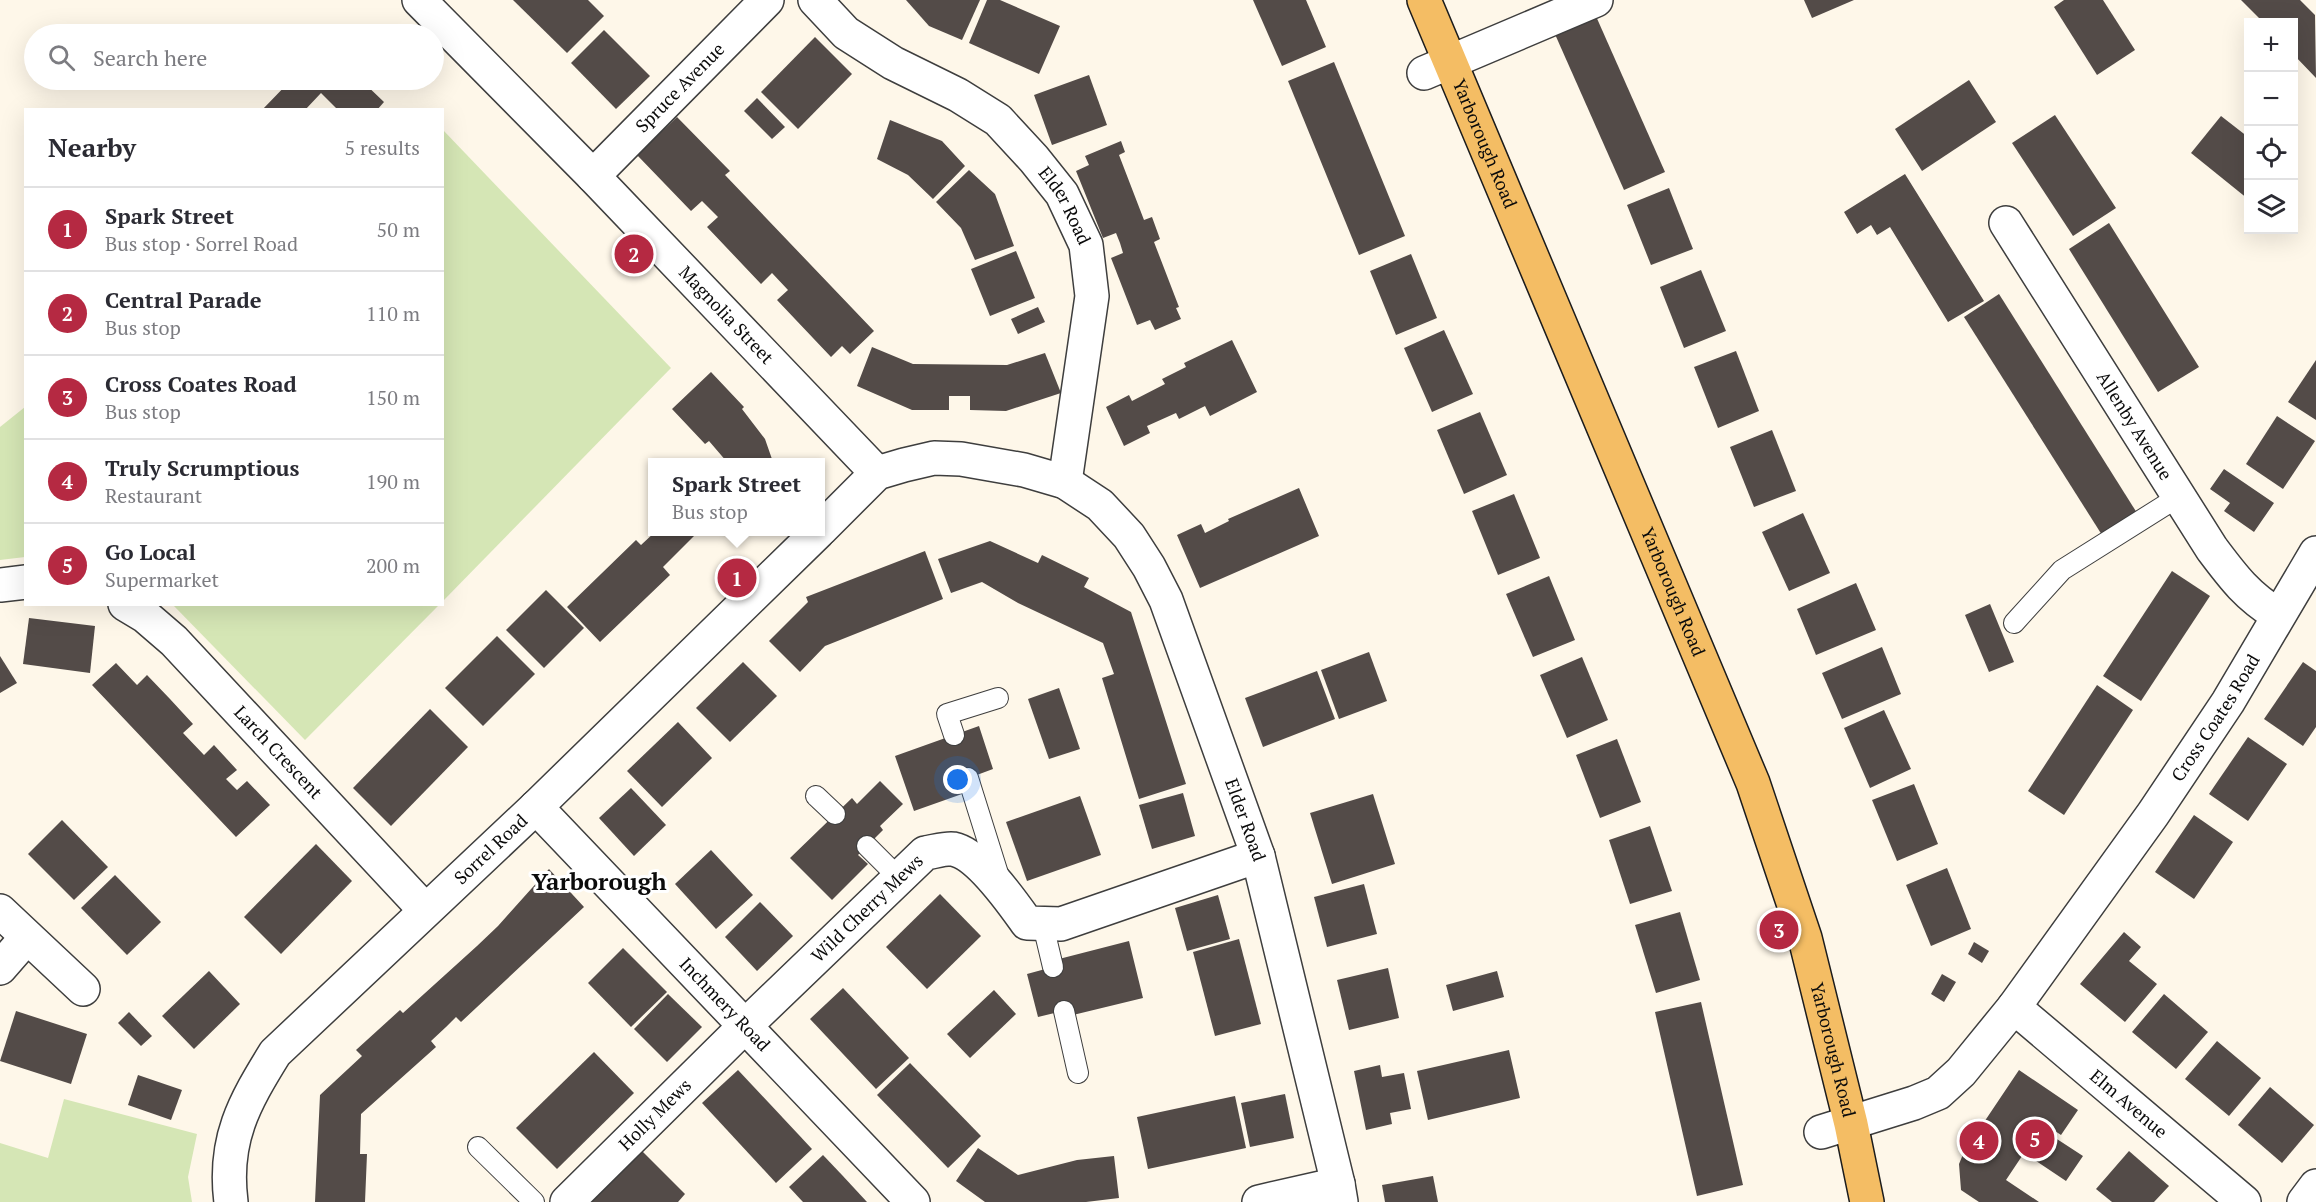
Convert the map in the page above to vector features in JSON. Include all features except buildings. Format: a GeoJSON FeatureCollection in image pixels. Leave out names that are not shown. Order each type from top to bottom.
{"type":"FeatureCollection","features":[{"type":"Feature","properties":{"kind":"main road","name":"Yarborough Road"},"geometry":{"type":"LineString","coordinates":[[1424,0],[1437,67],[1753,783],[1805,938],[1836,1128],[1867,1202]]}},
{"type":"Feature","properties":{"kind":"street","name":"Magnolia Street"},"geometry":{"type":"LineString","coordinates":[[418,0],[443,24]]}},
{"type":"Feature","properties":{"kind":"street","name":"Spruce Avenue"},"geometry":{"type":"LineString","coordinates":[[593,176],[767,0]]}},
{"type":"Feature","properties":{"kind":"street","name":"Elder Road"},"geometry":{"type":"LineString","coordinates":[[815,0],[846,33],[893,63],[958,95],[998,120],[1062,194],[1086,245],[1092,296],[1065,482]]}},
{"type":"Feature","properties":{"kind":"street"},"geometry":{"type":"LineString","coordinates":[[1437,67],[1596,0]]}},
{"type":"Feature","properties":{"kind":"street","name":"Magnolia Street"},"geometry":{"type":"LineString","coordinates":[[444,25],[593,176],[877,473]]}},
{"type":"Feature","properties":{"kind":"street","name":"Allenby Avenue"},"geometry":{"type":"LineString","coordinates":[[2007,223],[2178,497],[2239,585],[2257,603],[2278,615]]}},
{"type":"Feature","properties":{"kind":"street","name":"Elder Road"},"geometry":{"type":"LineString","coordinates":[[877,473],[934,458],[961,459],[1024,470],[1065,482],[1100,505],[1129,536],[1149,567],[1166,600],[1258,856],[1340,1193]]}},
{"type":"Feature","properties":{"kind":"street","name":"Sorrel Road"},"geometry":{"type":"LineString","coordinates":[[825,525],[877,473]]}},
{"type":"Feature","properties":{"kind":"street","name":"Sorrel Road"},"geometry":{"type":"LineString","coordinates":[[231,1202],[228,1181],[233,1138],[248,1096],[275,1053],[536,807],[814,536]]}},
{"type":"Feature","properties":{"kind":"street","name":"Cross Coates Road"},"geometry":{"type":"LineString","coordinates":[[1836,1128],[1938,1093],[1961,1072],[2014,1006],[2153,814],[2228,702],[2316,552]]}},
{"type":"Feature","properties":{"kind":"street"},"geometry":{"type":"LineString","coordinates":[[0,585],[24,582]]}},
{"type":"Feature","properties":{"kind":"street","name":"Larch Crescent"},"geometry":{"type":"LineString","coordinates":[[128,606],[145,616],[174,641],[425,910]]}},
{"type":"Feature","properties":{"kind":"street","name":"Inchmery Road"},"geometry":{"type":"LineString","coordinates":[[536,807],[913,1202]]}},
{"type":"Feature","properties":{"kind":"street","name":"Wild Cherry Mews"},"geometry":{"type":"LineString","coordinates":[[745,1026],[925,853],[954,849],[977,862],[1004,891],[1026,922],[1043,925]]}},
{"type":"Feature","properties":{"kind":"street"},"geometry":{"type":"LineString","coordinates":[[1043,925],[1061,924],[1258,856]]}},
{"type":"Feature","properties":{"kind":"street"},"geometry":{"type":"LineString","coordinates":[[0,911],[82,989]]}},
{"type":"Feature","properties":{"kind":"street"},"geometry":{"type":"LineString","coordinates":[[0,968],[27,937]]}},
{"type":"Feature","properties":{"kind":"street","name":"Elm Avenue"},"geometry":{"type":"LineString","coordinates":[[2014,1006],[2244,1202]]}},
{"type":"Feature","properties":{"kind":"street","name":"Holly Mews"},"geometry":{"type":"LineString","coordinates":[[567,1202],[745,1026]]}},
{"type":"Feature","properties":{"kind":"street"},"geometry":{"type":"LineString","coordinates":[[2304,1202],[2316,1186]]}},
{"type":"Feature","properties":{"kind":"street"},"geometry":{"type":"LineString","coordinates":[[1259,1202],[1340,1193]]}},
{"type":"Feature","properties":{"kind":"lane"},"geometry":{"type":"LineString","coordinates":[[2014,623],[2062,570],[2178,497]]}},
{"type":"Feature","properties":{"kind":"lane"},"geometry":{"type":"LineString","coordinates":[[954,735],[947,714],[998,698]]}},
{"type":"Feature","properties":{"kind":"lane"},"geometry":{"type":"LineString","coordinates":[[968,778],[1004,891]]}},
{"type":"Feature","properties":{"kind":"lane"},"geometry":{"type":"LineString","coordinates":[[816,796],[835,814]]}},
{"type":"Feature","properties":{"kind":"lane"},"geometry":{"type":"LineString","coordinates":[[867,846],[899,878]]}},
{"type":"Feature","properties":{"kind":"lane"},"geometry":{"type":"LineString","coordinates":[[1043,925],[1053,967]]}},
{"type":"Feature","properties":{"kind":"lane"},"geometry":{"type":"LineString","coordinates":[[1064,1011],[1078,1073]]}},
{"type":"Feature","properties":{"kind":"lane"},"geometry":{"type":"LineString","coordinates":[[478,1147],[534,1202]]}},
{"type":"Feature","properties":{"kind":"green space"},"geometry":{"type":"Polygon","coordinates":[[[444,131],[671,368],[444,600],[444,131]]]}},
{"type":"Feature","properties":{"kind":"green space"},"geometry":{"type":"Polygon","coordinates":[[[24,408],[24,557],[0,560],[0,427],[24,408]]]}},
{"type":"Feature","properties":{"kind":"green space"},"geometry":{"type":"Polygon","coordinates":[[[174,606],[438,606],[305,740],[174,606]]]}},
{"type":"Feature","properties":{"kind":"green space"},"geometry":{"type":"Polygon","coordinates":[[[64,1099],[197,1134],[188,1177],[192,1202],[0,1202],[0,1143],[48,1158],[64,1099]]]}},
{"type":"Feature","properties":{"kind":"place","name":"Central Parade"},"geometry":{"type":"Point","coordinates":[634,254]}},
{"type":"Feature","properties":{"kind":"place","name":"Spark Street"},"geometry":{"type":"Point","coordinates":[737,578]}},
{"type":"Feature","properties":{"kind":"place","name":"Cross Coates Road"},"geometry":{"type":"Point","coordinates":[1779,930]}},
{"type":"Feature","properties":{"kind":"place","name":"Go Local"},"geometry":{"type":"Point","coordinates":[2035,1139]}},
{"type":"Feature","properties":{"kind":"place","name":"Truly Scrumptious"},"geometry":{"type":"Point","coordinates":[1979,1141]}},
{"type":"Feature","properties":{"kind":"district","name":"Yarborough"},"geometry":{"type":"Point","coordinates":[599,882]}}]}
